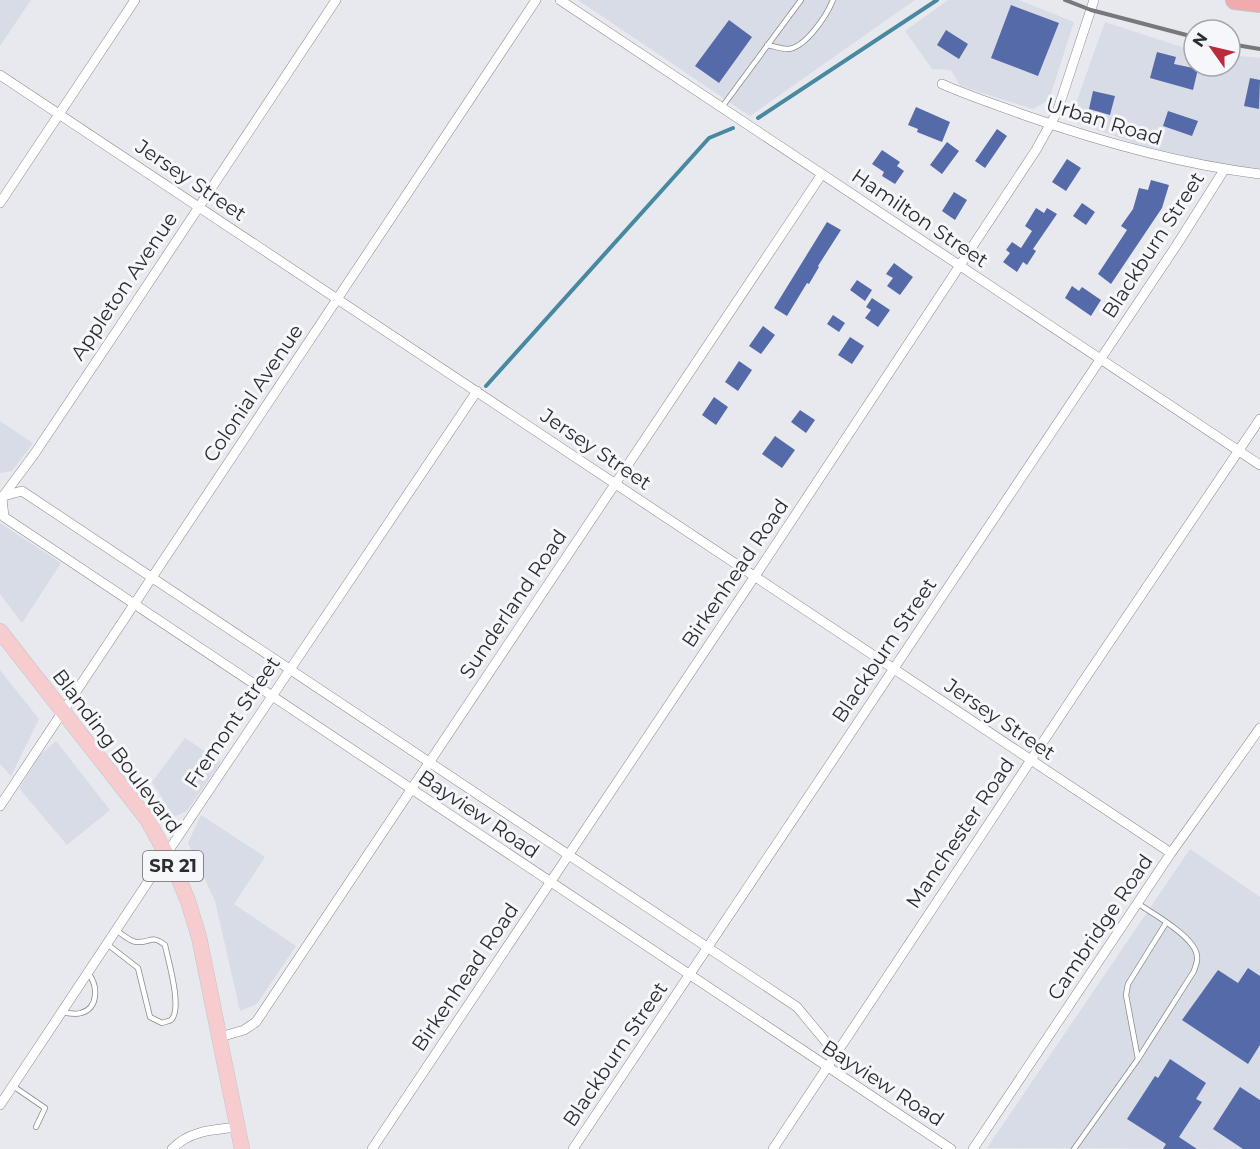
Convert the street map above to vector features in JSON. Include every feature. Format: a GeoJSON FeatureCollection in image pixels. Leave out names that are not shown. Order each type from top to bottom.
{"type":"FeatureCollection","features":[{"type":"Feature","properties":{"kind":"highway"},"geometry":{"type":"LineString","coordinates":[[1235,0],[1260,3]]}},
{"type":"Feature","properties":{"kind":"main road","name":"Blanding Boulevard"},"geometry":{"type":"LineString","coordinates":[[0,631],[147,819],[167,854],[188,901],[199,937],[242,1149]]}},
{"type":"Feature","properties":{"kind":"street"},"geometry":{"type":"LineString","coordinates":[[0,203],[135,0]]}},
{"type":"Feature","properties":{"kind":"street","name":"Appleton Avenue"},"geometry":{"type":"LineString","coordinates":[[1,499],[35,453],[336,0]]}},
{"type":"Feature","properties":{"kind":"street","name":"Colonial Avenue"},"geometry":{"type":"LineString","coordinates":[[0,806],[536,0]]}},
{"type":"Feature","properties":{"kind":"street","name":"Hamilton Street"},"geometry":{"type":"LineString","coordinates":[[560,0],[1260,465]]}},
{"type":"Feature","properties":{"kind":"street","name":"Birkenhead Road"},"geometry":{"type":"LineString","coordinates":[[372,1149],[1036,150],[1057,112],[1094,0]]}},
{"type":"Feature","properties":{"kind":"street","name":"Jersey Street"},"geometry":{"type":"LineString","coordinates":[[0,75],[1171,853]]}},
{"type":"Feature","properties":{"kind":"street","name":"Urban Road"},"geometry":{"type":"LineString","coordinates":[[942,84],[1051,124],[1130,149],[1224,170],[1260,174]]}},
{"type":"Feature","properties":{"kind":"street","name":"Blackburn Street"},"geometry":{"type":"LineString","coordinates":[[573,1149],[1178,243],[1224,170]]}},
{"type":"Feature","properties":{"kind":"street","name":"Sunderland Road"},"geometry":{"type":"LineString","coordinates":[[220,1037],[244,1030],[256,1022],[822,174]]}},
{"type":"Feature","properties":{"kind":"street","name":"Fremont Street"},"geometry":{"type":"LineString","coordinates":[[0,1105],[477,392]]}},
{"type":"Feature","properties":{"kind":"street","name":"Manchester Road"},"geometry":{"type":"LineString","coordinates":[[773,1149],[1260,419]]}},
{"type":"Feature","properties":{"kind":"street","name":"Bayview Road"},"geometry":{"type":"LineString","coordinates":[[836,1054],[797,1007],[428,763],[151,576],[22,491],[1,499],[4,517],[951,1149]]}},
{"type":"Feature","properties":{"kind":"street","name":"Cambridge Road"},"geometry":{"type":"LineString","coordinates":[[973,1149],[1171,853],[1260,728]]}},
{"type":"Feature","properties":{"kind":"street"},"geometry":{"type":"LineString","coordinates":[[172,1149],[181,1140],[195,1133],[238,1127]]}},
{"type":"Feature","properties":{"kind":"lane"},"geometry":{"type":"LineString","coordinates":[[722,108],[801,0]]}},
{"type":"Feature","properties":{"kind":"lane"},"geometry":{"type":"LineString","coordinates":[[767,45],[788,49],[798,46],[828,12],[833,0]]}},
{"type":"Feature","properties":{"kind":"lane"},"geometry":{"type":"LineString","coordinates":[[1074,1149],[1138,1059],[1194,971],[1197,957],[1194,946],[1137,903]]}},
{"type":"Feature","properties":{"kind":"lane"},"geometry":{"type":"LineString","coordinates":[[1138,1059],[1126,995],[1128,984],[1166,923]]}},
{"type":"Feature","properties":{"kind":"lane"},"geometry":{"type":"LineString","coordinates":[[106,944],[138,968],[150,1017],[162,1023],[170,1021],[174,1015],[176,1002],[165,945],[158,940],[151,939],[139,943],[134,942],[116,930]]}},
{"type":"Feature","properties":{"kind":"lane"},"geometry":{"type":"LineString","coordinates":[[61,1012],[78,1014],[87,1011],[94,1002],[96,993],[92,978],[88,973]]}},
{"type":"Feature","properties":{"kind":"lane"},"geometry":{"type":"LineString","coordinates":[[13,1086],[45,1108],[36,1127]]}},
{"type":"Feature","properties":{"kind":"shaded area"},"geometry":{"type":"Polygon","coordinates":[[[0,0],[31,0],[0,46],[0,0]]]}},
{"type":"Feature","properties":{"kind":"shaded area"},"geometry":{"type":"Polygon","coordinates":[[[578,0],[915,0],[750,116],[578,0]]]}},
{"type":"Feature","properties":{"kind":"shaded area"},"geometry":{"type":"Polygon","coordinates":[[[948,0],[1019,0],[1074,22],[1049,100],[1033,109],[960,86],[951,70],[932,69],[905,31],[948,0]]]}},
{"type":"Feature","properties":{"kind":"shaded area"},"geometry":{"type":"Polygon","coordinates":[[[1105,22],[1182,47],[1182,78],[1242,78],[1242,56],[1260,58],[1260,169],[1214,163],[1139,145],[1078,123],[1072,114],[1105,22]]]}},
{"type":"Feature","properties":{"kind":"shaded area"},"geometry":{"type":"Polygon","coordinates":[[[0,421],[33,443],[12,471],[0,473],[0,421]]]}},
{"type":"Feature","properties":{"kind":"shaded area"},"geometry":{"type":"Polygon","coordinates":[[[0,523],[61,563],[22,623],[0,594],[0,523]]]}},
{"type":"Feature","properties":{"kind":"shaded area"},"geometry":{"type":"Polygon","coordinates":[[[0,670],[39,719],[11,776],[0,764],[0,670]]]}},
{"type":"Feature","properties":{"kind":"shaded area"},"geometry":{"type":"Polygon","coordinates":[[[185,738],[221,762],[187,811],[174,817],[152,782],[185,738]]]}},
{"type":"Feature","properties":{"kind":"shaded area"},"geometry":{"type":"Polygon","coordinates":[[[56,741],[110,810],[67,845],[19,788],[40,755],[56,741]]]}},
{"type":"Feature","properties":{"kind":"shaded area"},"geometry":{"type":"Polygon","coordinates":[[[201,815],[265,857],[234,904],[296,946],[257,1004],[240,1011],[215,901],[188,843],[201,815]]]}},
{"type":"Feature","properties":{"kind":"shaded area"},"geometry":{"type":"Polygon","coordinates":[[[1190,849],[1260,897],[1260,1149],[987,1148],[1190,849]]]}},
{"type":"Feature","properties":{"kind":"building"},"geometry":{"type":"Polygon","coordinates":[[[1011,5],[1059,23],[1038,76],[991,58],[1011,5]]]}},
{"type":"Feature","properties":{"kind":"building"},"geometry":{"type":"Polygon","coordinates":[[[729,20],[752,37],[719,83],[695,66],[729,20]]]}},
{"type":"Feature","properties":{"kind":"building"},"geometry":{"type":"Polygon","coordinates":[[[946,30],[968,44],[959,59],[937,45],[946,30]]]}},
{"type":"Feature","properties":{"kind":"building"},"geometry":{"type":"Polygon","coordinates":[[[1157,52],[1176,57],[1174,64],[1182,66],[1182,78],[1196,78],[1193,90],[1150,78],[1157,52]]]}},
{"type":"Feature","properties":{"kind":"building"},"geometry":{"type":"Polygon","coordinates":[[[1250,78],[1260,80],[1259,109],[1244,106],[1250,78]]]}},
{"type":"Feature","properties":{"kind":"building"},"geometry":{"type":"Polygon","coordinates":[[[1093,91],[1115,96],[1110,115],[1089,109],[1093,91]]]}},
{"type":"Feature","properties":{"kind":"building"},"geometry":{"type":"Polygon","coordinates":[[[916,107],[950,122],[942,142],[917,132],[918,129],[908,125],[916,107]]]}},
{"type":"Feature","properties":{"kind":"building"},"geometry":{"type":"Polygon","coordinates":[[[1168,111],[1198,121],[1192,136],[1163,126],[1168,111]]]}},
{"type":"Feature","properties":{"kind":"building"},"geometry":{"type":"Polygon","coordinates":[[[997,129],[1007,136],[985,168],[975,161],[997,129]]]}},
{"type":"Feature","properties":{"kind":"building"},"geometry":{"type":"Polygon","coordinates":[[[947,142],[959,151],[942,174],[930,165],[947,142]]]}},
{"type":"Feature","properties":{"kind":"building"},"geometry":{"type":"Polygon","coordinates":[[[882,150],[900,162],[897,166],[904,171],[895,184],[882,176],[884,172],[872,164],[882,150]]]}},
{"type":"Feature","properties":{"kind":"building"},"geometry":{"type":"Polygon","coordinates":[[[1067,159],[1081,168],[1066,191],[1052,182],[1067,159]]]}},
{"type":"Feature","properties":{"kind":"building"},"geometry":{"type":"Polygon","coordinates":[[[1151,180],[1169,185],[1162,208],[1111,284],[1098,274],[1127,230],[1121,226],[1133,209],[1139,188],[1148,190],[1151,180]]]}},
{"type":"Feature","properties":{"kind":"building"},"geometry":{"type":"Polygon","coordinates":[[[954,192],[967,200],[955,220],[942,211],[954,192]]]}},
{"type":"Feature","properties":{"kind":"building"},"geometry":{"type":"Polygon","coordinates":[[[1082,203],[1095,212],[1086,225],[1073,216],[1082,203]]]}},
{"type":"Feature","properties":{"kind":"building"},"geometry":{"type":"Polygon","coordinates":[[[1036,208],[1044,213],[1047,208],[1057,214],[1033,249],[1036,251],[1027,265],[1023,262],[1017,272],[1003,262],[1010,253],[1006,250],[1012,242],[1021,248],[1032,231],[1025,226],[1036,208]]]}},
{"type":"Feature","properties":{"kind":"building"},"geometry":{"type":"Polygon","coordinates":[[[827,222],[841,230],[787,316],[774,308],[827,222]]]}},
{"type":"Feature","properties":{"kind":"building"},"geometry":{"type":"Polygon","coordinates":[[[894,263],[913,277],[900,295],[887,286],[893,278],[886,274],[894,263]]]}},
{"type":"Feature","properties":{"kind":"building"},"geometry":{"type":"Polygon","coordinates":[[[857,280],[872,290],[865,301],[850,290],[857,280]]]}},
{"type":"Feature","properties":{"kind":"building"},"geometry":{"type":"Polygon","coordinates":[[[1072,286],[1079,291],[1082,287],[1101,300],[1091,316],[1065,298],[1072,286]]]}},
{"type":"Feature","properties":{"kind":"building"},"geometry":{"type":"Polygon","coordinates":[[[872,298],[890,310],[878,327],[865,318],[871,310],[866,307],[872,298]]]}},
{"type":"Feature","properties":{"kind":"building"},"geometry":{"type":"Polygon","coordinates":[[[833,315],[845,323],[839,332],[827,324],[833,315]]]}},
{"type":"Feature","properties":{"kind":"building"},"geometry":{"type":"Polygon","coordinates":[[[763,326],[775,335],[761,354],[749,346],[763,326]]]}},
{"type":"Feature","properties":{"kind":"building"},"geometry":{"type":"Polygon","coordinates":[[[850,337],[864,346],[852,364],[838,355],[850,337]]]}},
{"type":"Feature","properties":{"kind":"building"},"geometry":{"type":"Polygon","coordinates":[[[739,361],[752,370],[738,391],[725,382],[739,361]]]}},
{"type":"Feature","properties":{"kind":"building"},"geometry":{"type":"Polygon","coordinates":[[[714,397],[728,407],[716,425],[702,415],[714,397]]]}},
{"type":"Feature","properties":{"kind":"building"},"geometry":{"type":"Polygon","coordinates":[[[800,410],[815,420],[806,433],[791,422],[800,410]]]}},
{"type":"Feature","properties":{"kind":"building"},"geometry":{"type":"Polygon","coordinates":[[[775,436],[795,450],[782,468],[762,454],[775,436]]]}},
{"type":"Feature","properties":{"kind":"building"},"geometry":{"type":"Polygon","coordinates":[[[1248,968],[1260,976],[1260,1045],[1248,1064],[1182,1020],[1218,970],[1238,983],[1248,968]]]}},
{"type":"Feature","properties":{"kind":"building"},"geometry":{"type":"Polygon","coordinates":[[[1170,1059],[1206,1083],[1196,1099],[1202,1102],[1179,1137],[1197,1149],[1163,1149],[1166,1144],[1127,1119],[1155,1076],[1158,1078],[1170,1059]]]}},
{"type":"Feature","properties":{"kind":"building"},"geometry":{"type":"Polygon","coordinates":[[[1240,1087],[1260,1100],[1260,1149],[1243,1149],[1213,1129],[1240,1087]]]}},
{"type":"Feature","properties":{"kind":"waterway"},"geometry":{"type":"LineString","coordinates":[[758,118],[937,0]]}},
{"type":"Feature","properties":{"kind":"waterway"},"geometry":{"type":"LineString","coordinates":[[486,386],[709,138],[733,128]]}},
{"type":"Feature","properties":{"kind":"railway"},"geometry":{"type":"LineString","coordinates":[[1065,0],[1091,10],[1182,34]]}},
{"type":"Feature","properties":{"kind":"railway"},"geometry":{"type":"LineString","coordinates":[[1242,46],[1260,49]]}}]}
